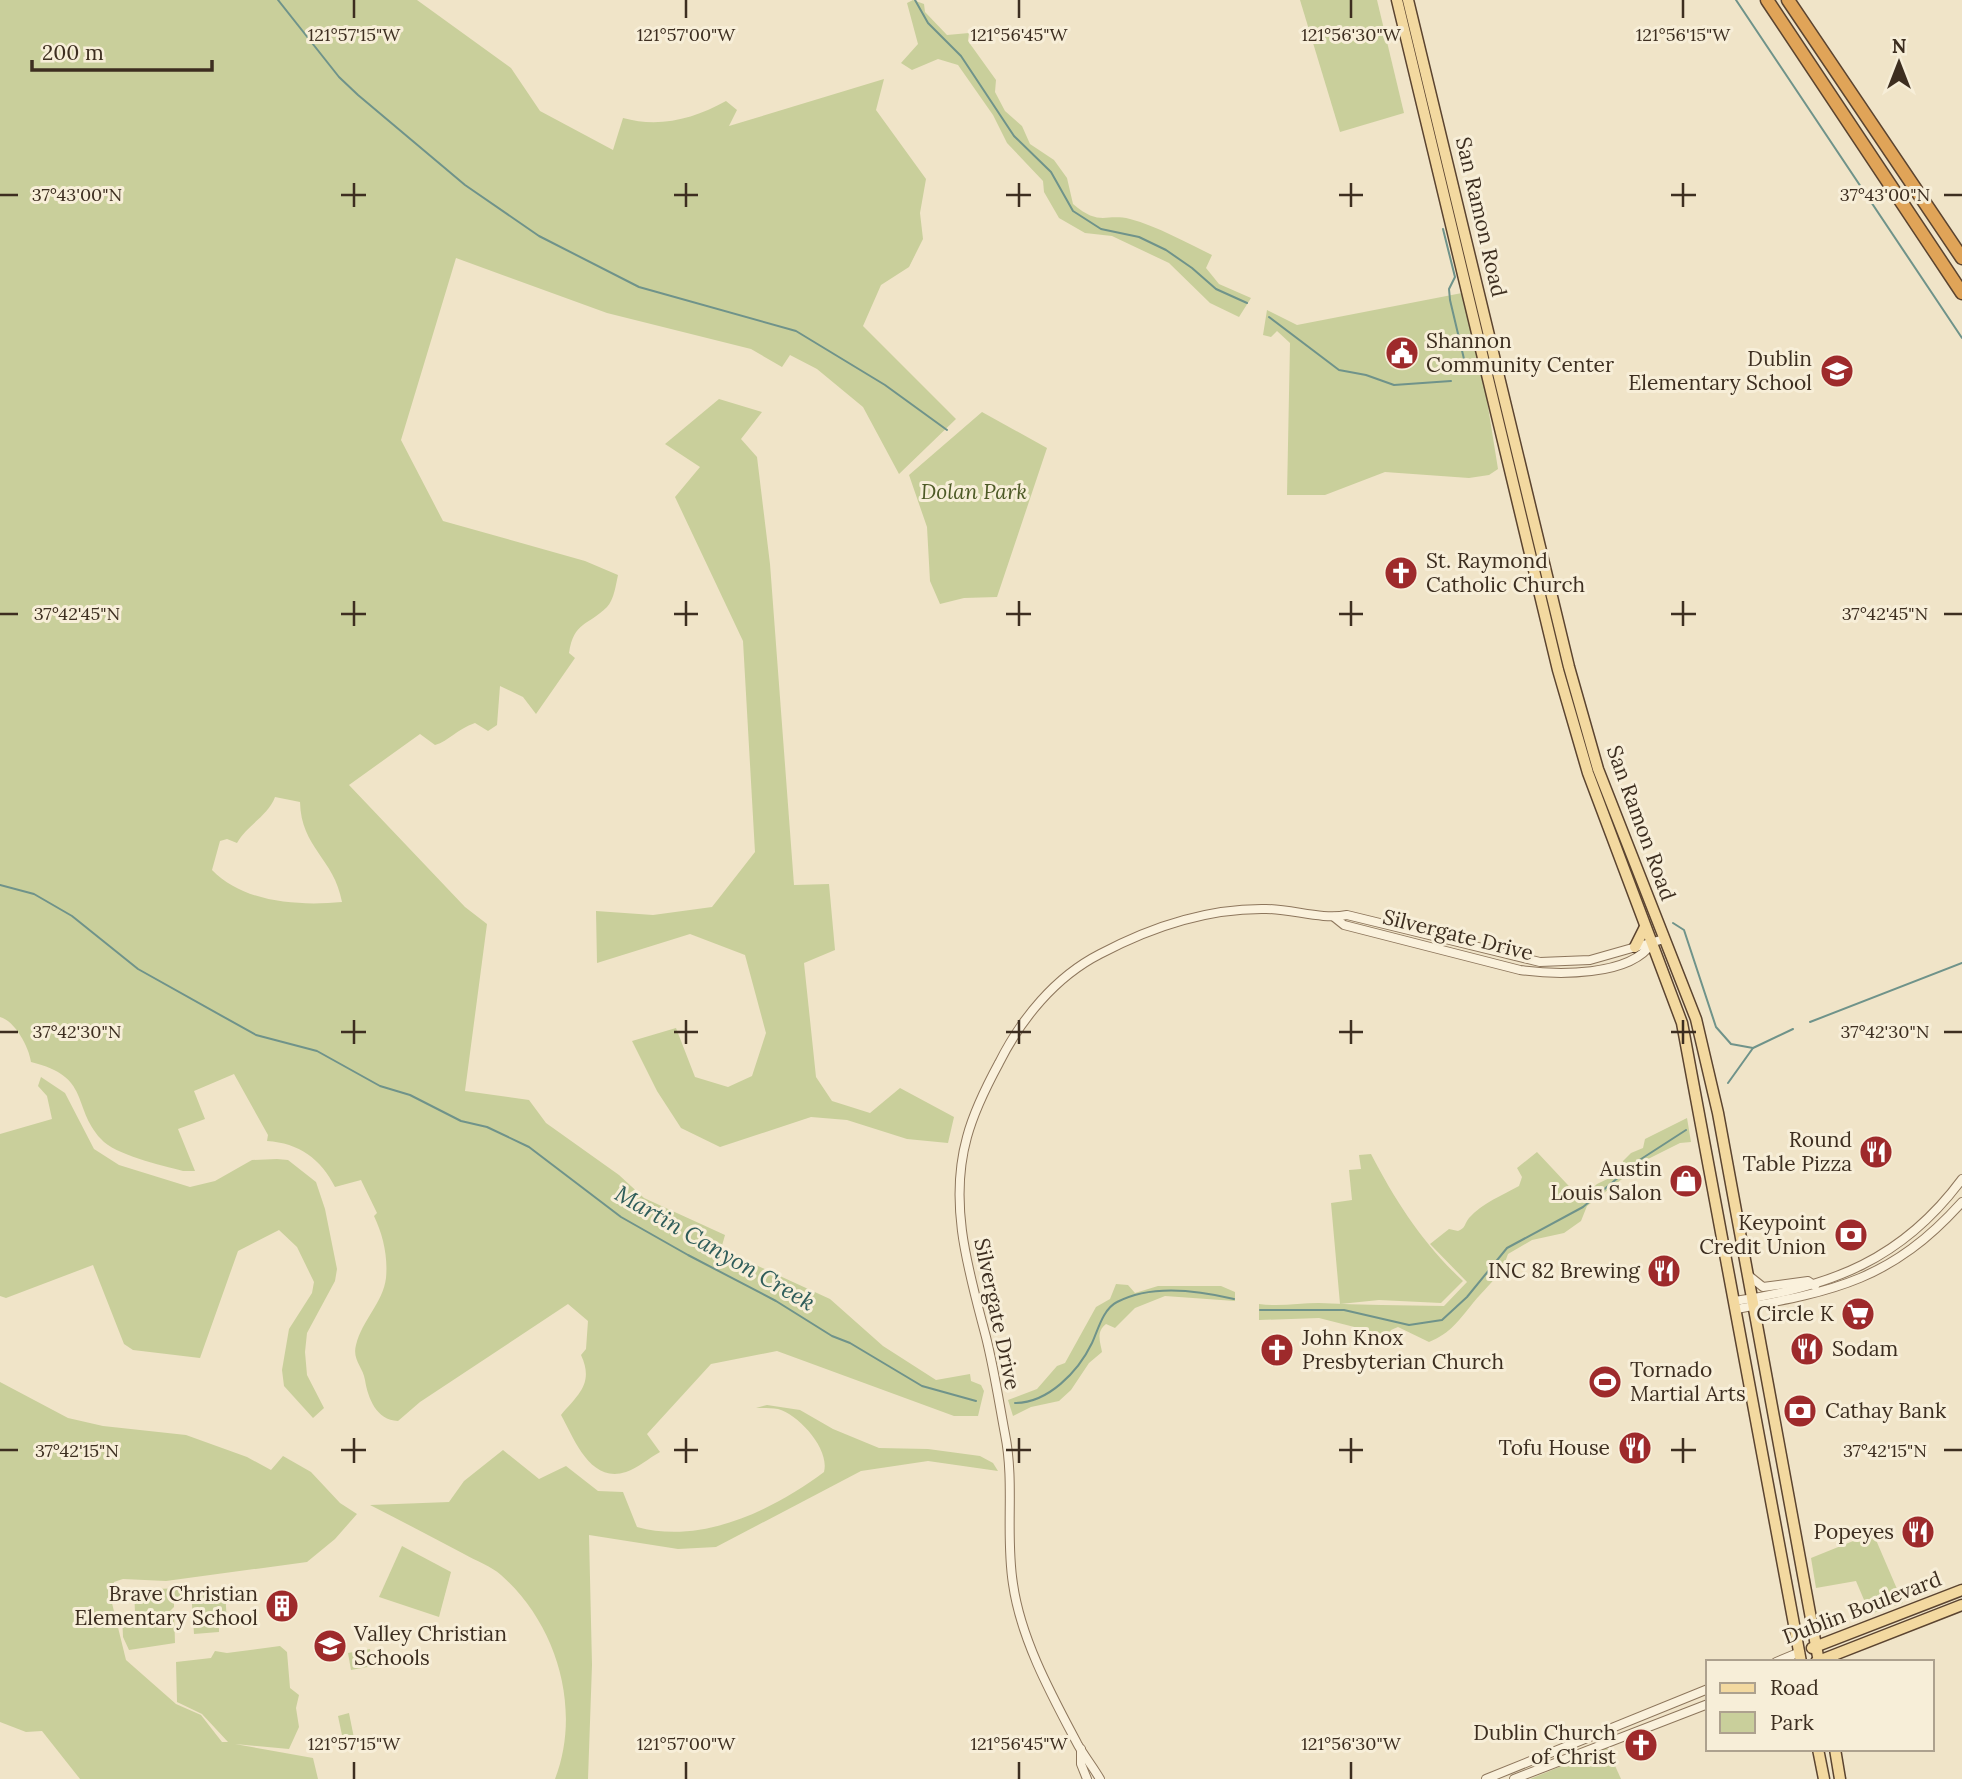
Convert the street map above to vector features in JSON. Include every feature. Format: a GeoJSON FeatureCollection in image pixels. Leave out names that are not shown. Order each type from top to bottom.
{"type":"FeatureCollection","features":[{"type":"Feature","properties":{"kind":"highway"},"geometry":{"type":"LineString","coordinates":[[1767,0],[1962,293]]}},
{"type":"Feature","properties":{"kind":"highway"},"geometry":{"type":"LineString","coordinates":[[1788,0],[1962,258]]}},
{"type":"Feature","properties":{"kind":"main road","name":"San Ramon Road"},"geometry":{"type":"LineString","coordinates":[[1396,0],[1558,670],[1588,773],[1685,1036],[1801,1657]]}},
{"type":"Feature","properties":{"kind":"main road","name":"San Ramon Road"},"geometry":{"type":"LineString","coordinates":[[1408,0],[1569,667],[1598,769],[1696,1019],[1704,1049],[1818,1660]]}},
{"type":"Feature","properties":{"kind":"main road","name":"San Ramon Road"},"geometry":{"type":"LineString","coordinates":[[1635,947],[1645,927]]}},
{"type":"Feature","properties":{"kind":"main road","name":"Dublin Boulevard"},"geometry":{"type":"LineString","coordinates":[[1801,1657],[1816,1646],[1962,1590]]}},
{"type":"Feature","properties":{"kind":"main road","name":"Dublin Boulevard"},"geometry":{"type":"LineString","coordinates":[[1823,1660],[1962,1605]]}},
{"type":"Feature","properties":{"kind":"main road"},"geometry":{"type":"LineString","coordinates":[[1818,1751],[1824,1779]]}},
{"type":"Feature","properties":{"kind":"main road"},"geometry":{"type":"LineString","coordinates":[[1835,1751],[1840,1779]]}},
{"type":"Feature","properties":{"kind":"street","name":"Silvergate Drive"},"geometry":{"type":"LineString","coordinates":[[1100,1779],[1081,1749],[1035,1656],[1013,1586],[1009,1549],[1011,1463],[986,1340],[962,1247],[961,1185],[966,1140],[978,1105],[1013,1034],[1041,999],[1098,955],[1182,920],[1225,911],[1275,909],[1334,917],[1347,915],[1540,962],[1590,960],[1664,939]]}},
{"type":"Feature","properties":{"kind":"street","name":"Silvergate Drive"},"geometry":{"type":"LineString","coordinates":[[1334,917],[1354,928],[1520,970],[1542,973],[1575,973],[1604,969],[1646,953],[1652,943]]}},
{"type":"Feature","properties":{"kind":"street"},"geometry":{"type":"LineString","coordinates":[[1753,1302],[1815,1286],[1844,1275],[1904,1241],[1929,1220],[1962,1179]]}},
{"type":"Feature","properties":{"kind":"street"},"geometry":{"type":"LineString","coordinates":[[1944,1223],[1956,1200],[1954,1189]]}},
{"type":"Feature","properties":{"kind":"street"},"geometry":{"type":"LineString","coordinates":[[1736,1305],[1825,1293],[1872,1275],[1907,1254],[1944,1223],[1962,1202]]}},
{"type":"Feature","properties":{"kind":"street"},"geometry":{"type":"LineString","coordinates":[[1748,1275],[1763,1287],[1808,1280],[1815,1286]]}},
{"type":"Feature","properties":{"kind":"street"},"geometry":{"type":"LineString","coordinates":[[1486,1779],[1706,1690]]}},
{"type":"Feature","properties":{"kind":"street"},"geometry":{"type":"LineString","coordinates":[[1514,1779],[1706,1705]]}},
{"type":"Feature","properties":{"kind":"street","name":"Silvergate Drive"},"geometry":{"type":"LineString","coordinates":[[1081,1749],[1081,1764],[1087,1779]]}},
{"type":"Feature","properties":{"kind":"street"},"geometry":{"type":"LineString","coordinates":[[1500,1779],[1506,1776],[1509,1770]]}},
{"type":"Feature","properties":{"kind":"green space"},"geometry":{"type":"Polygon","coordinates":[[[0,0],[417,0],[511,68],[540,111],[613,150],[623,118],[650,122],[676,120],[701,113],[726,101],[737,110],[729,126],[884,79],[876,110],[926,179],[920,213],[923,239],[909,267],[881,285],[863,326],[956,419],[899,474],[863,407],[817,369],[790,355],[782,367],[751,349],[607,313],[456,258],[401,440],[443,521],[585,561],[618,575],[607,607],[574,635],[569,653],[575,658],[536,714],[523,697],[500,686],[497,725],[488,731],[475,723],[435,745],[420,734],[349,785],[465,907],[487,924],[465,1091],[529,1100],[546,1123],[619,1175],[644,1198],[725,1235],[721,1249],[830,1299],[883,1346],[936,1380],[970,1374],[971,1381],[981,1385],[984,1391],[978,1416],[954,1416],[777,1351],[711,1364],[647,1434],[660,1452],[626,1472],[613,1474],[602,1471],[585,1457],[561,1415],[583,1388],[586,1373],[581,1355],[586,1349],[588,1321],[568,1304],[420,1402],[398,1421],[390,1420],[374,1407],[355,1355],[359,1336],[377,1304],[386,1278],[384,1246],[374,1216],[377,1213],[361,1180],[335,1187],[323,1168],[308,1154],[289,1145],[267,1141],[268,1135],[234,1074],[194,1091],[205,1119],[178,1129],[195,1171],[163,1166],[117,1150],[101,1139],[92,1127],[72,1084],[50,1068],[31,1062],[20,1035],[6,1019],[0,1017],[0,0]],[[275,797],[268,810],[237,843],[227,839],[220,841],[212,870],[225,881],[256,896],[290,902],[342,902],[332,874],[306,831],[300,802],[275,797]]]}},
{"type":"Feature","properties":{"kind":"green space"},"geometry":{"type":"Polygon","coordinates":[[[913,0],[924,4],[925,12],[947,35],[969,33],[968,41],[996,80],[995,92],[1005,111],[1022,126],[1030,144],[1054,160],[1067,178],[1073,204],[1096,217],[1130,219],[1151,226],[1212,255],[1206,268],[1219,284],[1251,298],[1239,317],[1210,303],[1169,263],[1112,236],[1085,233],[1059,218],[1044,192],[1043,181],[1007,143],[993,115],[958,65],[938,59],[912,70],[901,63],[918,44],[907,3],[913,0]]]}},
{"type":"Feature","properties":{"kind":"green space"},"geometry":{"type":"Polygon","coordinates":[[[1300,0],[1377,0],[1404,113],[1340,132],[1300,0]]]}},
{"type":"Feature","properties":{"kind":"green space"},"geometry":{"type":"Polygon","coordinates":[[[1462,293],[1485,388],[1498,469],[1489,475],[1469,478],[1385,472],[1325,495],[1287,495],[1290,343],[1277,331],[1271,337],[1263,335],[1267,310],[1297,325],[1462,293]]]}},
{"type":"Feature","properties":{"kind":"green space"},"geometry":{"type":"Polygon","coordinates":[[[719,399],[762,412],[741,439],[757,457],[770,564],[794,885],[829,884],[835,950],[804,963],[816,1077],[832,1101],[870,1113],[900,1088],[954,1117],[948,1143],[907,1139],[847,1120],[811,1117],[720,1147],[681,1128],[657,1091],[632,1041],[676,1028],[695,1077],[728,1087],[752,1076],[766,1033],[745,955],[690,934],[597,963],[596,911],[653,915],[712,907],[755,852],[743,641],[675,497],[700,467],[665,444],[719,399]]]}},
{"type":"Feature","properties":{"kind":"green space","name":"Dolan Park"},"geometry":{"type":"Polygon","coordinates":[[[982,412],[1047,448],[997,597],[964,598],[940,604],[930,581],[927,527],[909,475],[982,412]]]}},
{"type":"Feature","properties":{"kind":"green space"},"geometry":{"type":"Polygon","coordinates":[[[41,1077],[65,1093],[94,1149],[119,1165],[190,1187],[215,1181],[252,1160],[277,1159],[288,1160],[316,1182],[325,1209],[337,1269],[335,1281],[307,1333],[307,1375],[324,1408],[313,1418],[284,1386],[282,1370],[289,1329],[312,1293],[314,1282],[297,1247],[279,1230],[238,1251],[200,1358],[133,1350],[124,1344],[93,1265],[6,1298],[0,1296],[0,1134],[52,1119],[47,1096],[38,1086],[41,1077]]]}},
{"type":"Feature","properties":{"kind":"green space"},"geometry":{"type":"Polygon","coordinates":[[[1687,1118],[1691,1142],[1680,1143],[1648,1159],[1587,1206],[1581,1221],[1564,1233],[1532,1240],[1508,1254],[1494,1280],[1454,1326],[1429,1342],[1398,1327],[1391,1330],[1383,1346],[1367,1345],[1370,1331],[1319,1318],[1259,1320],[1259,1304],[1444,1306],[1467,1282],[1430,1244],[1449,1229],[1461,1230],[1480,1208],[1519,1186],[1522,1177],[1517,1168],[1537,1152],[1581,1199],[1597,1184],[1624,1171],[1623,1161],[1631,1153],[1643,1148],[1645,1139],[1687,1118]]]}},
{"type":"Feature","properties":{"kind":"green space"},"geometry":{"type":"Polygon","coordinates":[[[1371,1154],[1411,1222],[1463,1281],[1441,1303],[1379,1300],[1340,1304],[1331,1203],[1352,1200],[1349,1170],[1361,1169],[1359,1155],[1371,1154]]]}},
{"type":"Feature","properties":{"kind":"green space"},"geometry":{"type":"Polygon","coordinates":[[[1116,1284],[1128,1285],[1135,1293],[1158,1286],[1221,1286],[1235,1292],[1235,1301],[1165,1296],[1135,1308],[1115,1328],[1106,1324],[1103,1327],[1100,1337],[1102,1352],[1089,1363],[1071,1390],[1059,1401],[1031,1407],[1013,1416],[1008,1400],[1037,1389],[1057,1366],[1065,1363],[1096,1307],[1110,1299],[1116,1284]]]}},
{"type":"Feature","properties":{"kind":"green space"},"geometry":{"type":"Polygon","coordinates":[[[0,1382],[68,1418],[103,1426],[186,1435],[247,1457],[271,1470],[283,1456],[311,1472],[340,1503],[357,1514],[335,1539],[307,1562],[166,1581],[123,1579],[114,1582],[110,1595],[126,1660],[176,1704],[201,1715],[222,1742],[228,1742],[202,1714],[177,1702],[176,1662],[211,1658],[215,1651],[227,1653],[280,1646],[287,1652],[290,1688],[299,1695],[296,1708],[299,1727],[289,1749],[235,1744],[313,1758],[318,1779],[80,1779],[42,1731],[26,1732],[0,1722],[0,1382]]]}},
{"type":"Feature","properties":{"kind":"green space"},"geometry":{"type":"Polygon","coordinates":[[[767,1405],[800,1410],[833,1429],[879,1448],[928,1449],[980,1456],[993,1463],[998,1471],[928,1461],[861,1471],[716,1547],[678,1549],[589,1535],[592,1665],[588,1779],[555,1779],[563,1752],[565,1697],[550,1643],[537,1618],[521,1595],[497,1572],[370,1505],[449,1502],[464,1481],[503,1450],[539,1479],[566,1466],[598,1491],[623,1492],[637,1527],[662,1531],[711,1528],[760,1511],[824,1472],[822,1453],[811,1434],[786,1412],[756,1408],[767,1405]]]}},
{"type":"Feature","properties":{"kind":"green space"},"geometry":{"type":"Polygon","coordinates":[[[1873,1533],[1903,1603],[1870,1614],[1856,1581],[1816,1588],[1811,1558],[1873,1533]]]}},
{"type":"Feature","properties":{"kind":"green space"},"geometry":{"type":"Polygon","coordinates":[[[402,1546],[451,1572],[439,1617],[379,1597],[402,1546]]]}},
{"type":"Feature","properties":{"kind":"green space"},"geometry":{"type":"Polygon","coordinates":[[[180,1588],[180,1599],[174,1599],[174,1607],[170,1611],[174,1611],[175,1643],[129,1650],[123,1637],[122,1614],[150,1612],[135,1612],[134,1590],[180,1588]]]}},
{"type":"Feature","properties":{"kind":"green space"},"geometry":{"type":"Polygon","coordinates":[[[225,1588],[227,1625],[219,1626],[219,1632],[194,1634],[191,1590],[225,1588]]]}},
{"type":"Feature","properties":{"kind":"green space"},"geometry":{"type":"Polygon","coordinates":[[[370,1649],[373,1666],[351,1670],[348,1653],[370,1649]]]}},
{"type":"Feature","properties":{"kind":"green space"},"geometry":{"type":"Polygon","coordinates":[[[349,1713],[354,1738],[343,1740],[338,1716],[349,1713]]]}},
{"type":"Feature","properties":{"kind":"green space"},"geometry":{"type":"Polygon","coordinates":[[[1606,1748],[1621,1779],[1530,1779],[1606,1748]]]}},
{"type":"Feature","properties":{"kind":"waterway"},"geometry":{"type":"LineString","coordinates":[[278,0],[339,77],[358,95],[465,185],[539,236],[639,287],[796,331],[885,385],[947,430]]}},
{"type":"Feature","properties":{"kind":"waterway"},"geometry":{"type":"LineString","coordinates":[[915,0],[928,23],[961,56],[1014,136],[1051,172],[1073,211],[1101,229],[1139,237],[1166,250],[1216,289],[1247,303]]}},
{"type":"Feature","properties":{"kind":"waterway"},"geometry":{"type":"LineString","coordinates":[[1736,0],[1962,338]]}},
{"type":"Feature","properties":{"kind":"waterway"},"geometry":{"type":"LineString","coordinates":[[1443,229],[1455,277],[1449,289],[1464,359],[1461,372]]}},
{"type":"Feature","properties":{"kind":"waterway"},"geometry":{"type":"LineString","coordinates":[[1269,317],[1339,370],[1366,375],[1394,385],[1451,381]]}},
{"type":"Feature","properties":{"kind":"waterway","name":"Martin Canyon Creek"},"geometry":{"type":"LineString","coordinates":[[0,885],[34,894],[72,916],[138,969],[256,1035],[317,1051],[380,1086],[410,1095],[461,1121],[487,1127],[529,1147],[621,1217],[776,1301],[922,1386],[976,1401]]}},
{"type":"Feature","properties":{"kind":"waterway"},"geometry":{"type":"LineString","coordinates":[[1673,923],[1684,930],[1716,1027],[1731,1044],[1753,1048]]}},
{"type":"Feature","properties":{"kind":"waterway"},"geometry":{"type":"LineString","coordinates":[[1810,1022],[1962,963]]}},
{"type":"Feature","properties":{"kind":"waterway","name":"Martin Canyon Creek"},"geometry":{"type":"LineString","coordinates":[[1728,1083],[1753,1048],[1793,1029]]}},
{"type":"Feature","properties":{"kind":"waterway","name":"Martin Canyon Creek"},"geometry":{"type":"LineString","coordinates":[[1260,1310],[1344,1310],[1409,1325],[1442,1320],[1467,1297],[1507,1248],[1583,1207],[1638,1161],[1686,1130]]}},
{"type":"Feature","properties":{"kind":"waterway","name":"Martin Canyon Creek"},"geometry":{"type":"LineString","coordinates":[[1015,1403],[1039,1398],[1061,1384],[1079,1365],[1105,1315],[1117,1302],[1144,1293],[1174,1290],[1234,1299]]}},
{"type":"Feature","properties":{"kind":"place","name":"Shannon Community Center"},"geometry":{"type":"Point","coordinates":[1402,353]}},
{"type":"Feature","properties":{"kind":"place","name":"Dublin Elementary School"},"geometry":{"type":"Point","coordinates":[1837,371]}},
{"type":"Feature","properties":{"kind":"place","name":"St. Raymond Catholic Church"},"geometry":{"type":"Point","coordinates":[1401,573]}},
{"type":"Feature","properties":{"kind":"place","name":"Round Table Pizza"},"geometry":{"type":"Point","coordinates":[1876,1152]}},
{"type":"Feature","properties":{"kind":"place","name":"Austin Louis Salon"},"geometry":{"type":"Point","coordinates":[1686,1181]}},
{"type":"Feature","properties":{"kind":"place","name":"Keypoint Credit Union"},"geometry":{"type":"Point","coordinates":[1851,1235]}},
{"type":"Feature","properties":{"kind":"place","name":"INC 82 Brewing"},"geometry":{"type":"Point","coordinates":[1664,1271]}},
{"type":"Feature","properties":{"kind":"place","name":"Circle K"},"geometry":{"type":"Point","coordinates":[1858,1314]}},
{"type":"Feature","properties":{"kind":"place","name":"Sodam"},"geometry":{"type":"Point","coordinates":[1807,1349]}},
{"type":"Feature","properties":{"kind":"place","name":"John Knox Presbyterian Church"},"geometry":{"type":"Point","coordinates":[1277,1350]}},
{"type":"Feature","properties":{"kind":"place","name":"Tornado Martial Arts"},"geometry":{"type":"Point","coordinates":[1605,1382]}},
{"type":"Feature","properties":{"kind":"place","name":"Cathay Bank"},"geometry":{"type":"Point","coordinates":[1800,1411]}},
{"type":"Feature","properties":{"kind":"place","name":"Tofu House"},"geometry":{"type":"Point","coordinates":[1635,1448]}},
{"type":"Feature","properties":{"kind":"place","name":"Popeyes"},"geometry":{"type":"Point","coordinates":[1918,1532]}},
{"type":"Feature","properties":{"kind":"place","name":"Brave Christian Elementary School"},"geometry":{"type":"Point","coordinates":[282,1606]}},
{"type":"Feature","properties":{"kind":"place","name":"Valley Christian Schools"},"geometry":{"type":"Point","coordinates":[330,1646]}},
{"type":"Feature","properties":{"kind":"place","name":"Dublin Church of Christ"},"geometry":{"type":"Point","coordinates":[1641,1745]}}]}
